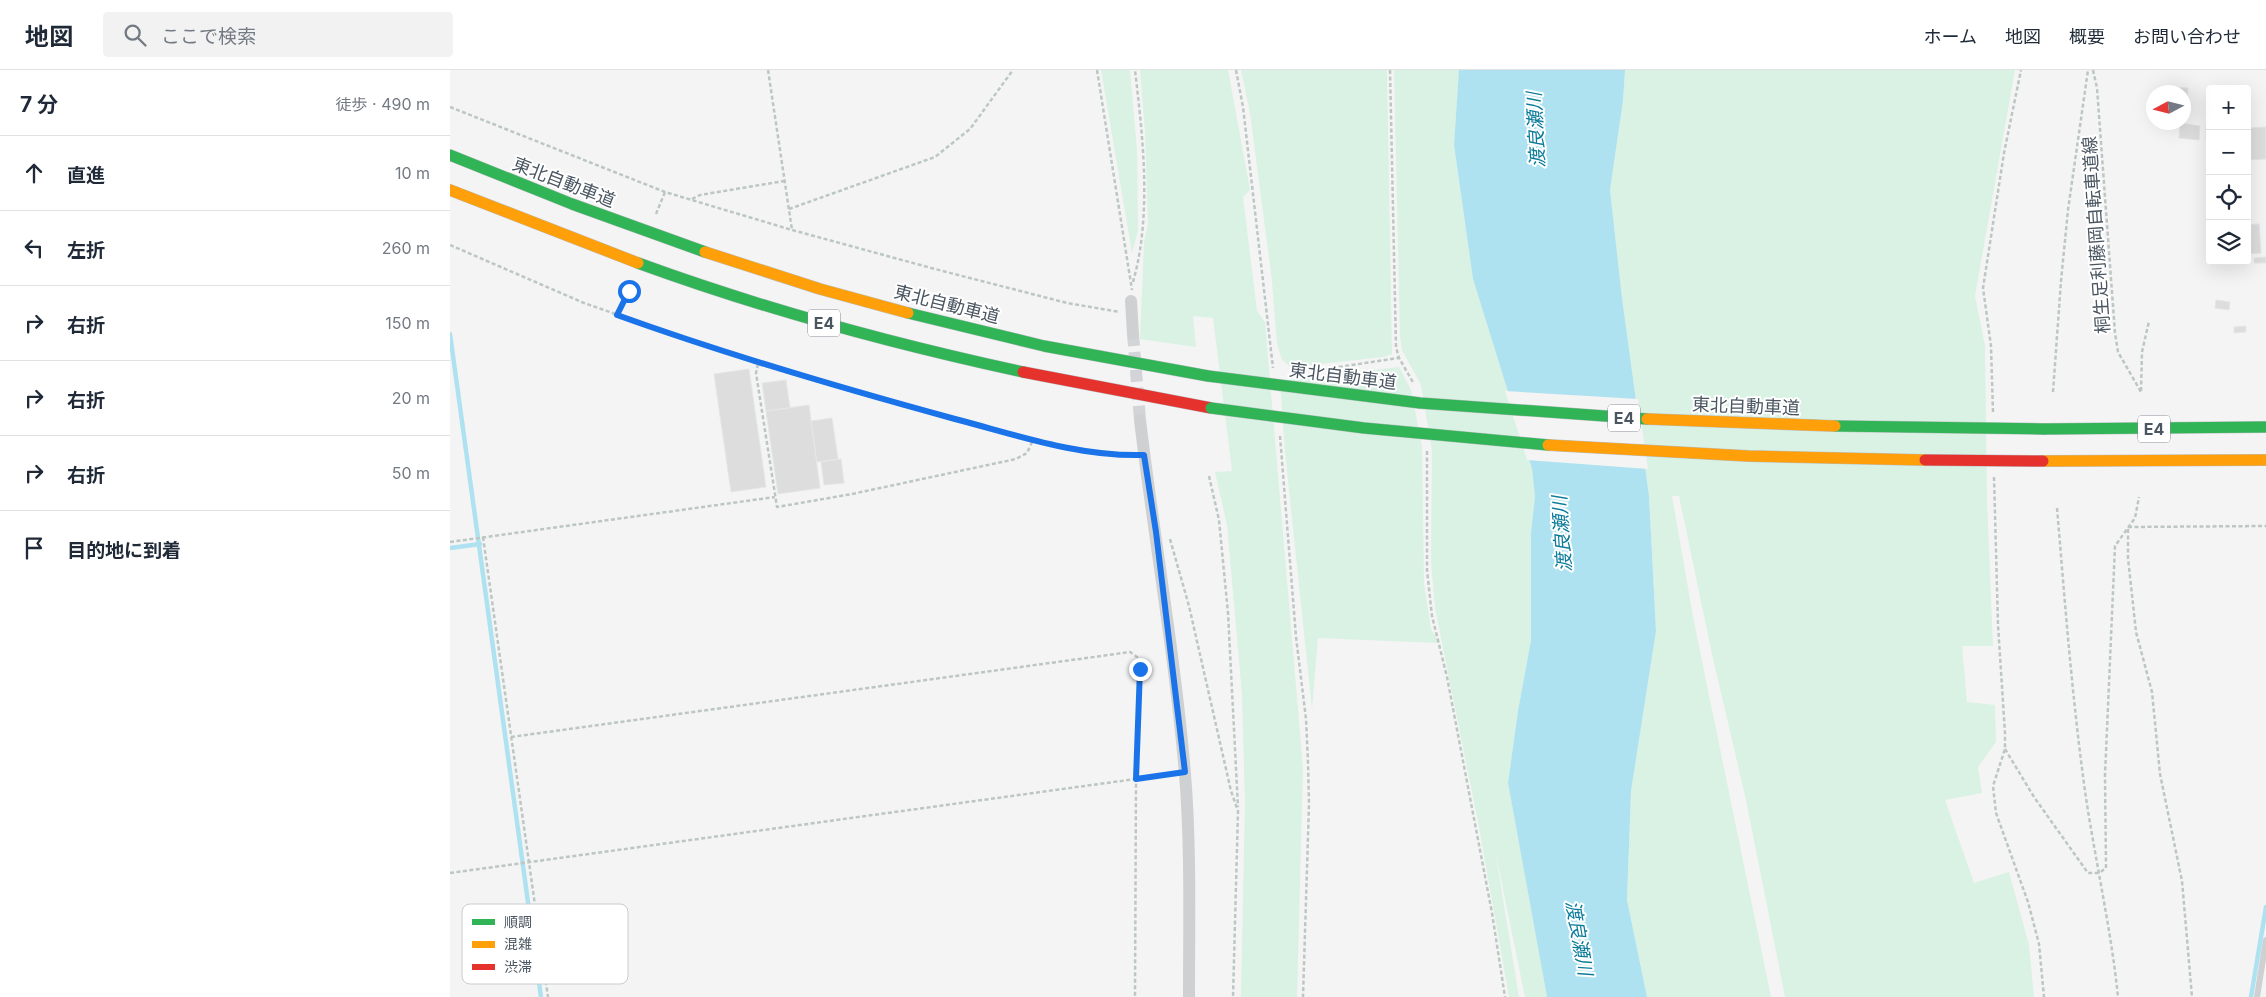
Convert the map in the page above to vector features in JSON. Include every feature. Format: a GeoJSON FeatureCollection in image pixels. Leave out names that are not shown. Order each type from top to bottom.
{"type":"FeatureCollection","features":[{"type":"Feature","properties":{"kind":"highway","name":"東北自動車道"},"geometry":{"type":"LineString","coordinates":[[450,155],[551,197],[670,241],[847,296],[948,324],[1026,342],[1208,376],[1317,392],[1449,406],[1617,418],[1823,427],[2043,429],[2266,427]]}},
{"type":"Feature","properties":{"kind":"highway","name":"E4"},"geometry":{"type":"LineString","coordinates":[[450,190],[546,229],[664,272],[840,328],[1023,374],[1211,408],[1316,424],[1440,437],[1825,459],[2043,461],[2266,460]]}},
{"type":"Feature","properties":{"kind":"street"},"geometry":{"type":"LineString","coordinates":[[1132,307],[1133,334]]}},
{"type":"Feature","properties":{"kind":"street"},"geometry":{"type":"LineString","coordinates":[[1140,420],[1156,532],[1185,772],[1190,854],[1189,997]]}},
{"type":"Feature","properties":{"kind":"lane"},"geometry":{"type":"LineString","coordinates":[[2257,997],[2266,940]]}},
{"type":"Feature","properties":{"kind":"path"},"geometry":{"type":"LineString","coordinates":[[768,70],[792,230]]}},
{"type":"Feature","properties":{"kind":"path"},"geometry":{"type":"LineString","coordinates":[[789,209],[935,157],[970,129],[1012,70]]}},
{"type":"Feature","properties":{"kind":"path"},"geometry":{"type":"LineString","coordinates":[[450,107],[665,192],[792,230],[1067,303],[1132,307],[1132,284],[1097,70]]}},
{"type":"Feature","properties":{"kind":"path"},"geometry":{"type":"LineString","coordinates":[[1132,284],[1140,248],[1143,186],[1141,134],[1134,70]]}},
{"type":"Feature","properties":{"kind":"path"},"geometry":{"type":"LineString","coordinates":[[1236,70],[1243,107],[1267,301],[1274,377]]}},
{"type":"Feature","properties":{"kind":"path"},"geometry":{"type":"LineString","coordinates":[[1390,70],[1396,342],[1399,358],[1417,389]]}},
{"type":"Feature","properties":{"kind":"path"},"geometry":{"type":"LineString","coordinates":[[1993,416],[1991,346],[1983,288],[2004,153],[2021,70]]}},
{"type":"Feature","properties":{"kind":"path"},"geometry":{"type":"LineString","coordinates":[[2054,392],[2067,219],[2088,70]]}},
{"type":"Feature","properties":{"kind":"path","name":"桐生足利藤岡自転車道線"},"geometry":{"type":"LineString","coordinates":[[2094,70],[2118,352],[2141,392],[2142,352],[2149,322]]}},
{"type":"Feature","properties":{"kind":"path"},"geometry":{"type":"LineString","coordinates":[[690,199],[700,195],[784,181]]}},
{"type":"Feature","properties":{"kind":"path"},"geometry":{"type":"LineString","coordinates":[[656,214],[665,192]]}},
{"type":"Feature","properties":{"kind":"path"},"geometry":{"type":"LineString","coordinates":[[450,246],[617,315],[758,364],[864,395],[1080,452],[1144,455]]}},
{"type":"Feature","properties":{"kind":"path"},"geometry":{"type":"LineString","coordinates":[[617,315],[629,291]]}},
{"type":"Feature","properties":{"kind":"path"},"geometry":{"type":"LineString","coordinates":[[1312,371],[1399,358]]}},
{"type":"Feature","properties":{"kind":"path"},"geometry":{"type":"LineString","coordinates":[[758,364],[756,373],[777,507],[852,494],[1016,459],[1028,453],[1033,440]]}},
{"type":"Feature","properties":{"kind":"path"},"geometry":{"type":"LineString","coordinates":[[1279,432],[1296,637],[1306,719],[1308,762],[1309,804],[1303,997]]}},
{"type":"Feature","properties":{"kind":"path"},"geometry":{"type":"LineString","coordinates":[[1426,444],[1427,570],[1432,616],[1447,677],[1492,913],[1505,997]]}},
{"type":"Feature","properties":{"kind":"path"},"geometry":{"type":"LineString","coordinates":[[1994,474],[1998,625],[2005,749],[1993,786],[1996,813],[2028,902],[2039,944],[2044,997]]}},
{"type":"Feature","properties":{"kind":"path"},"geometry":{"type":"LineString","coordinates":[[1209,476],[1219,520],[1228,613],[1237,768],[1238,811],[1233,997]]}},
{"type":"Feature","properties":{"kind":"path"},"geometry":{"type":"LineString","coordinates":[[450,542],[774,497]]}},
{"type":"Feature","properties":{"kind":"path"},"geometry":{"type":"LineString","coordinates":[[2005,749],[2034,797],[2088,873],[2099,873],[2106,868],[2105,775],[2115,546],[2135,518],[2139,497]]}},
{"type":"Feature","properties":{"kind":"path"},"geometry":{"type":"LineString","coordinates":[[2057,508],[2068,652],[2085,791],[2118,997]]}},
{"type":"Feature","properties":{"kind":"path"},"geometry":{"type":"LineString","coordinates":[[2128,527],[2266,526]]}},
{"type":"Feature","properties":{"kind":"path"},"geometry":{"type":"LineString","coordinates":[[2128,527],[2128,558],[2136,632],[2152,692],[2160,774],[2182,880],[2192,997]]}},
{"type":"Feature","properties":{"kind":"path"},"geometry":{"type":"LineString","coordinates":[[1168,531],[1189,606],[1231,791],[1238,811]]}},
{"type":"Feature","properties":{"kind":"path"},"geometry":{"type":"LineString","coordinates":[[483,538],[536,904]]}},
{"type":"Feature","properties":{"kind":"path"},"geometry":{"type":"LineString","coordinates":[[511,738],[1130,652],[1137,657],[1140,669],[1136,779],[1135,997]]}},
{"type":"Feature","properties":{"kind":"path"},"geometry":{"type":"LineString","coordinates":[[450,873],[1185,772]]}},
{"type":"Feature","properties":{"kind":"path"},"geometry":{"type":"LineString","coordinates":[[546,984],[548,997]]}},
{"type":"Feature","properties":{"kind":"green space"},"geometry":{"type":"Polygon","coordinates":[[[1101,70],[1130,70],[1137,150],[1138,231],[1132,253],[1101,70]]]}},
{"type":"Feature","properties":{"kind":"green space"},"geometry":{"type":"Polygon","coordinates":[[[1140,70],[1228,70],[1250,190],[1243,197],[1257,311],[1265,322],[1303,768],[1297,997],[1241,997],[1245,803],[1242,694],[1227,525],[1215,472],[1232,471],[1213,318],[1193,316],[1196,347],[1140,339],[1144,242],[1148,224],[1145,132],[1140,70]]]}},
{"type":"Feature","properties":{"kind":"green space"},"geometry":{"type":"Polygon","coordinates":[[[1241,70],[1387,70],[1392,354],[1384,357],[1291,367],[1282,360],[1277,344],[1272,281],[1250,113],[1241,70]]]}},
{"type":"Feature","properties":{"kind":"green space"},"geometry":{"type":"Polygon","coordinates":[[[1394,70],[1459,70],[1454,145],[1473,279],[1532,469],[1535,496],[1531,533],[1531,640],[1518,711],[1508,783],[1547,997],[1525,997],[1495,850],[1519,997],[1509,997],[1479,827],[1435,608],[1431,561],[1432,451],[1421,385],[1402,350],[1400,336],[1394,70]]]}},
{"type":"Feature","properties":{"kind":"green space"},"geometry":{"type":"Polygon","coordinates":[[[1625,70],[2015,70],[1975,296],[1985,346],[1987,502],[1993,646],[1962,646],[1967,702],[1995,705],[1996,742],[1978,767],[1982,793],[1945,800],[1974,883],[2009,872],[2029,945],[2034,997],[1785,997],[1746,800],[1712,654],[1679,496],[1672,496],[1694,622],[1771,997],[1647,997],[1627,900],[1631,791],[1656,631],[1649,496],[1622,298],[1610,190],[1623,101],[1625,70]]]}},
{"type":"Feature","properties":{"kind":"green space"},"geometry":{"type":"Polygon","coordinates":[[[1399,367],[1411,390],[1422,446],[1424,584],[1431,629],[1439,643],[1318,638],[1312,709],[1285,452],[1280,381],[1399,367]]]}},
{"type":"Feature","properties":{"kind":"water","name":"渡良瀬川"},"geometry":{"type":"Polygon","coordinates":[[[1459,70],[1625,70],[1623,101],[1610,190],[1622,298],[1649,496],[1656,631],[1631,791],[1627,900],[1647,997],[1547,997],[1508,783],[1518,711],[1531,640],[1531,533],[1535,496],[1532,469],[1473,279],[1454,145],[1459,70]]]}},
{"type":"Feature","properties":{"kind":"pier"},"geometry":{"type":"Polygon","coordinates":[[[1505,391],[1638,399],[1648,469],[1527,460],[1505,391]]]}},
{"type":"Feature","properties":{"kind":"building"},"geometry":{"type":"Polygon","coordinates":[[[2191,125],[2200,126],[2199,140],[2179,138],[2180,130],[2191,130],[2191,125]]]}},
{"type":"Feature","properties":{"kind":"building"},"geometry":{"type":"Polygon","coordinates":[[[2266,127],[2266,159],[2251,160],[2251,128],[2266,127]]]}},
{"type":"Feature","properties":{"kind":"building"},"geometry":{"type":"Polygon","coordinates":[[[2259,224],[2261,253],[2251,254],[2251,225],[2259,224]]]}},
{"type":"Feature","properties":{"kind":"building"},"geometry":{"type":"Polygon","coordinates":[[[2266,257],[2266,263],[2254,263],[2254,258],[2266,257]]]}},
{"type":"Feature","properties":{"kind":"building"},"geometry":{"type":"Polygon","coordinates":[[[2216,300],[2230,302],[2229,310],[2215,308],[2216,300]]]}},
{"type":"Feature","properties":{"kind":"building"},"geometry":{"type":"Polygon","coordinates":[[[2246,326],[2246,332],[2234,333],[2234,327],[2246,326]]]}},
{"type":"Feature","properties":{"kind":"building"},"geometry":{"type":"Polygon","coordinates":[[[749,369],[766,487],[731,492],[714,374],[749,369]]]}},
{"type":"Feature","properties":{"kind":"building"},"geometry":{"type":"Polygon","coordinates":[[[786,380],[790,408],[766,411],[762,383],[786,380]]]}},
{"type":"Feature","properties":{"kind":"building"},"geometry":{"type":"Polygon","coordinates":[[[809,405],[820,488],[778,494],[766,411],[809,405]]]}},
{"type":"Feature","properties":{"kind":"building"},"geometry":{"type":"Polygon","coordinates":[[[832,418],[838,459],[817,462],[811,421],[832,418]]]}},
{"type":"Feature","properties":{"kind":"building"},"geometry":{"type":"Polygon","coordinates":[[[841,459],[844,483],[824,485],[821,462],[841,459]]]}},
{"type":"Feature","properties":{"kind":"waterway"},"geometry":{"type":"LineString","coordinates":[[450,334],[528,904]]}},
{"type":"Feature","properties":{"kind":"waterway"},"geometry":{"type":"LineString","coordinates":[[450,548],[480,544]]}},
{"type":"Feature","properties":{"kind":"waterway"},"geometry":{"type":"LineString","coordinates":[[2251,997],[2266,907]]}},
{"type":"Feature","properties":{"kind":"waterway"},"geometry":{"type":"LineString","coordinates":[[539,984],[541,997]]}},
{"type":"Feature","properties":{"kind":"tunnel"},"geometry":{"type":"LineString","coordinates":[[1133,334],[1140,420]]}},
{"type":"Feature","properties":{"kind":"traffic: fast"},"geometry":{"type":"LineString","coordinates":[[450,155],[572,204],[705,252]]}},
{"type":"Feature","properties":{"kind":"traffic: fast"},"geometry":{"type":"LineString","coordinates":[[638,263],[733,296],[829,324],[926,350],[1023,372]]}},
{"type":"Feature","properties":{"kind":"traffic: fast"},"geometry":{"type":"LineString","coordinates":[[908,313],[1044,346],[1208,376]]}},
{"type":"Feature","properties":{"kind":"traffic: fast"},"geometry":{"type":"LineString","coordinates":[[1208,376],[1420,403],[1647,419]]}},
{"type":"Feature","properties":{"kind":"traffic: fast"},"geometry":{"type":"LineString","coordinates":[[1211,408],[1364,428],[1548,445]]}},
{"type":"Feature","properties":{"kind":"traffic: fast"},"geometry":{"type":"LineString","coordinates":[[1835,426],[2043,429]]}},
{"type":"Feature","properties":{"kind":"traffic: fast"},"geometry":{"type":"LineString","coordinates":[[2043,429],[2266,427]]}},
{"type":"Feature","properties":{"kind":"traffic: slow"},"geometry":{"type":"LineString","coordinates":[[450,190],[638,263]]}},
{"type":"Feature","properties":{"kind":"traffic: slow"},"geometry":{"type":"LineString","coordinates":[[705,252],[820,289],[908,313]]}},
{"type":"Feature","properties":{"kind":"traffic: slow"},"geometry":{"type":"LineString","coordinates":[[1647,419],[1835,426]]}},
{"type":"Feature","properties":{"kind":"traffic: slow"},"geometry":{"type":"LineString","coordinates":[[1548,445],[1748,456],[1925,460]]}},
{"type":"Feature","properties":{"kind":"traffic: slow"},"geometry":{"type":"LineString","coordinates":[[2043,461],[2266,460]]}},
{"type":"Feature","properties":{"kind":"traffic: jam"},"geometry":{"type":"LineString","coordinates":[[1023,372],[1211,408]]}},
{"type":"Feature","properties":{"kind":"traffic: jam"},"geometry":{"type":"LineString","coordinates":[[1925,460],[2043,461]]}},
{"type":"Feature","properties":{"kind":"route"},"geometry":{"type":"LineString","coordinates":[[629,291],[617,315],[758,364],[864,395],[1080,452],[1144,455],[1156,532],[1185,772],[1136,779],[1140,669]]}}]}
